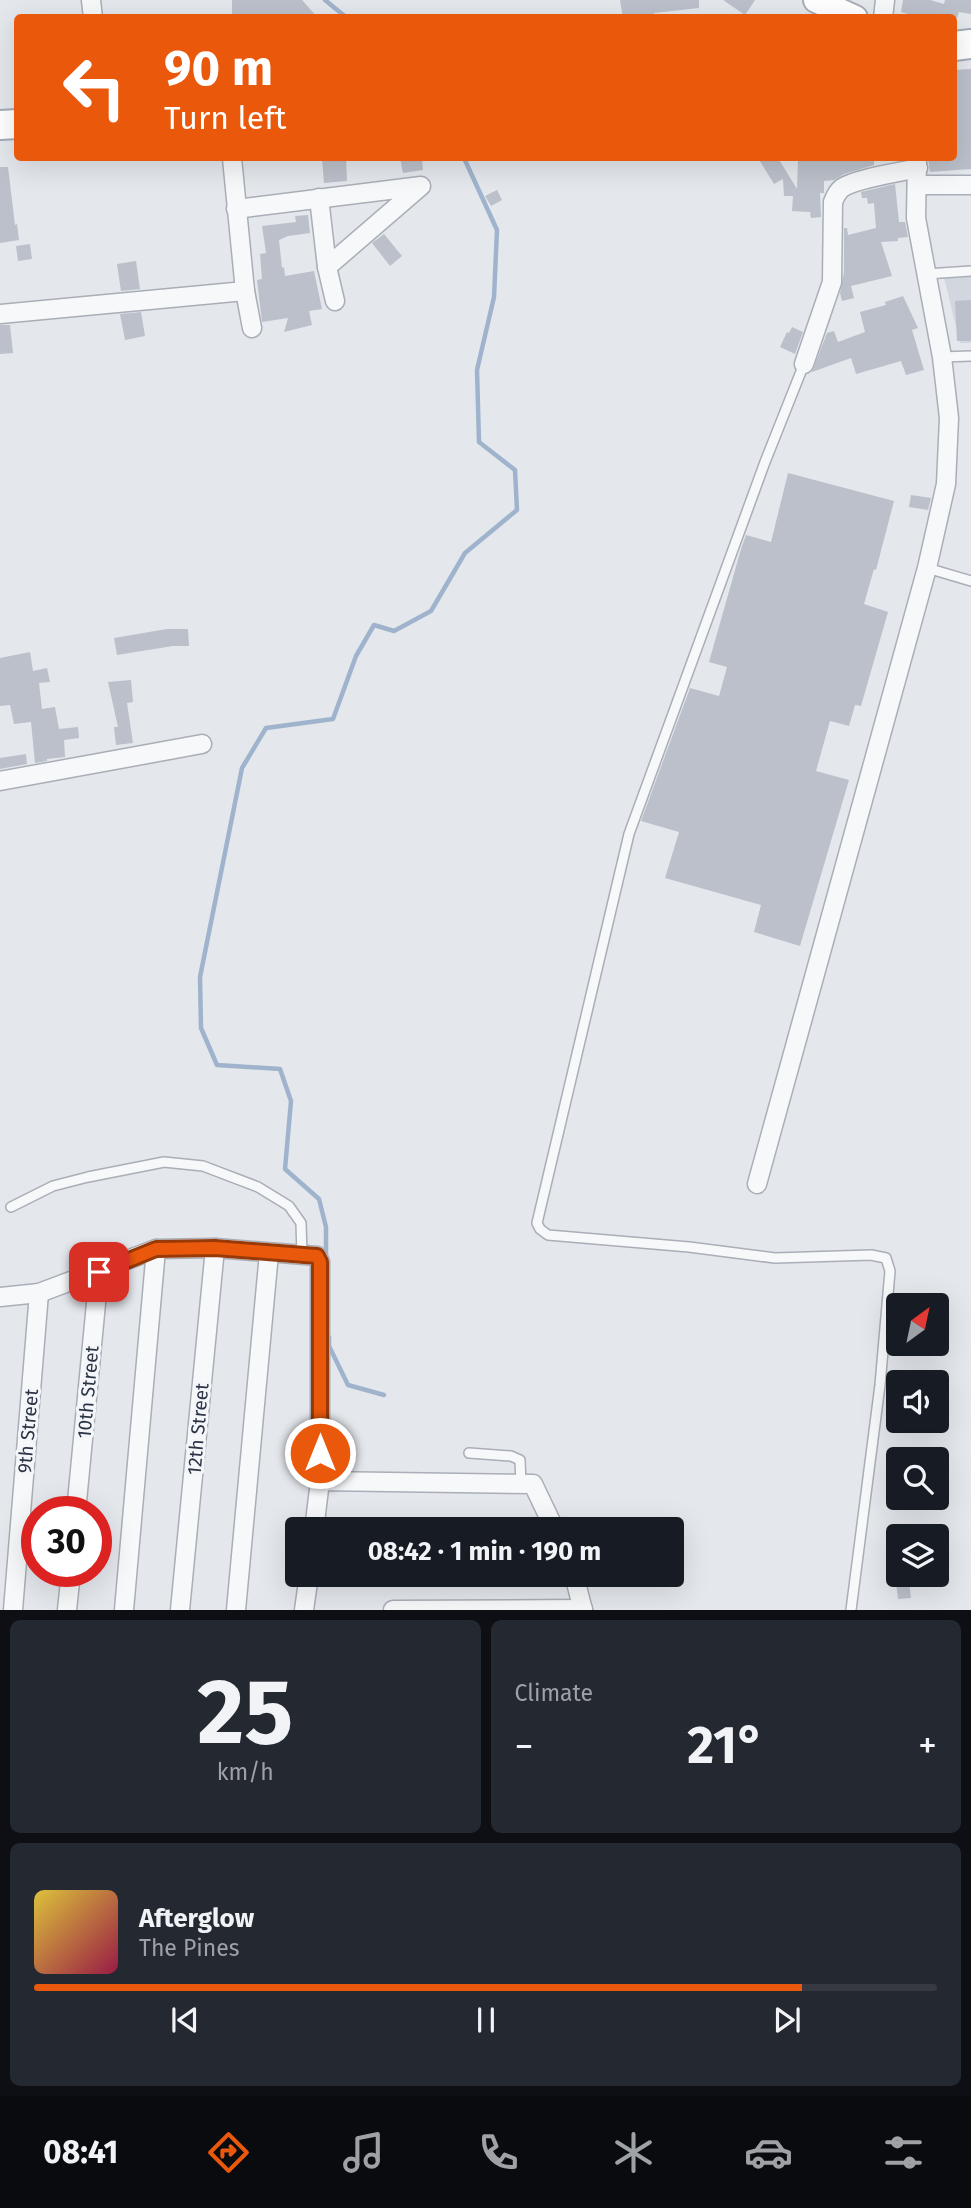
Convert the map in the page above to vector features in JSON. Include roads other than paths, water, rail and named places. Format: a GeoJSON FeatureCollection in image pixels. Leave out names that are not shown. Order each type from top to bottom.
{"type":"FeatureCollection","features":[{"type":"Feature","properties":{"kind":"street"},"geometry":{"type":"LineString","coordinates":[[816,0],[846,14]]}},
{"type":"Feature","properties":{"kind":"street"},"geometry":{"type":"LineString","coordinates":[[232,161],[245,292],[252,328]]}},
{"type":"Feature","properties":{"kind":"street"},"geometry":{"type":"LineString","coordinates":[[757,1184],[927,568],[946,484],[949,418],[942,357],[916,218],[918,170]]}},
{"type":"Feature","properties":{"kind":"street"},"geometry":{"type":"LineString","coordinates":[[804,363],[831,282],[833,202],[841,188],[918,170],[971,185]]}},
{"type":"Feature","properties":{"kind":"street"},"geometry":{"type":"LineString","coordinates":[[236,209],[421,186],[327,267]]}},
{"type":"Feature","properties":{"kind":"street"},"geometry":{"type":"LineString","coordinates":[[319,198],[327,267],[335,301]]}},
{"type":"Feature","properties":{"kind":"street"},"geometry":{"type":"LineString","coordinates":[[0,314],[245,292]]}},
{"type":"Feature","properties":{"kind":"street"},"geometry":{"type":"LineString","coordinates":[[0,781],[202,744]]}},
{"type":"Feature","properties":{"kind":"street"},"geometry":{"type":"LineString","coordinates":[[0,1297],[39,1293],[156,1249],[215,1248],[316,1255],[320,1262],[320,1481],[316,1517]]}},
{"type":"Feature","properties":{"kind":"street","name":"12th Street"},"geometry":{"type":"LineString","coordinates":[[180,1609],[215,1248]]}},
{"type":"Feature","properties":{"kind":"street"},"geometry":{"type":"LineString","coordinates":[[124,1609],[156,1249]]}},
{"type":"Feature","properties":{"kind":"street"},"geometry":{"type":"LineString","coordinates":[[236,1609],[269,1253]]}},
{"type":"Feature","properties":{"kind":"street","name":"10th Street"},"geometry":{"type":"LineString","coordinates":[[78,1496],[99,1272]]}},
{"type":"Feature","properties":{"kind":"street","name":"9th Street"},"geometry":{"type":"LineString","coordinates":[[13,1609],[39,1293]]}},
{"type":"Feature","properties":{"kind":"street"},"geometry":{"type":"LineString","coordinates":[[320,1481],[527,1484],[547,1517]]}},
{"type":"Feature","properties":{"kind":"street"},"geometry":{"type":"LineString","coordinates":[[67,1609],[69,1587]]}},
{"type":"Feature","properties":{"kind":"street"},"geometry":{"type":"LineString","coordinates":[[304,1609],[307,1587]]}},
{"type":"Feature","properties":{"kind":"street"},"geometry":{"type":"LineString","coordinates":[[393,1609],[583,1609],[577,1587]]}},
{"type":"Feature","properties":{"kind":"lane"},"geometry":{"type":"LineString","coordinates":[[926,274],[971,271]]}},
{"type":"Feature","properties":{"kind":"lane"},"geometry":{"type":"LineString","coordinates":[[942,357],[971,356]]}},
{"type":"Feature","properties":{"kind":"lane"},"geometry":{"type":"LineString","coordinates":[[804,363],[629,834],[537,1223],[548,1235],[689,1247],[775,1258],[871,1255],[886,1258],[890,1271],[880,1385],[851,1609]]}},
{"type":"Feature","properties":{"kind":"lane"},"geometry":{"type":"LineString","coordinates":[[927,568],[971,582]]}},
{"type":"Feature","properties":{"kind":"lane"},"geometry":{"type":"LineString","coordinates":[[11,1207],[53,1186],[88,1177],[164,1162],[202,1166],[258,1187],[289,1206],[301,1223],[302,1255]]}},
{"type":"Feature","properties":{"kind":"lane"},"geometry":{"type":"LineString","coordinates":[[469,1453],[511,1456],[520,1460],[527,1484]]}},
{"type":"Feature","properties":{"kind":"waterway"},"geometry":{"type":"LineString","coordinates":[[325,0],[342,14]]}},
{"type":"Feature","properties":{"kind":"waterway"},"geometry":{"type":"LineString","coordinates":[[326,1258],[326,1227],[319,1199],[285,1169],[291,1101],[280,1069],[217,1065],[201,1028],[200,977],[242,768],[266,728],[333,719],[356,656],[374,625],[394,631],[431,611],[465,553],[517,510],[515,470],[479,442],[477,370],[494,297],[497,230],[465,161]]}},
{"type":"Feature","properties":{"kind":"waterway"},"geometry":{"type":"LineString","coordinates":[[329,1337],[329,1346],[348,1385],[384,1395]]}}]}
